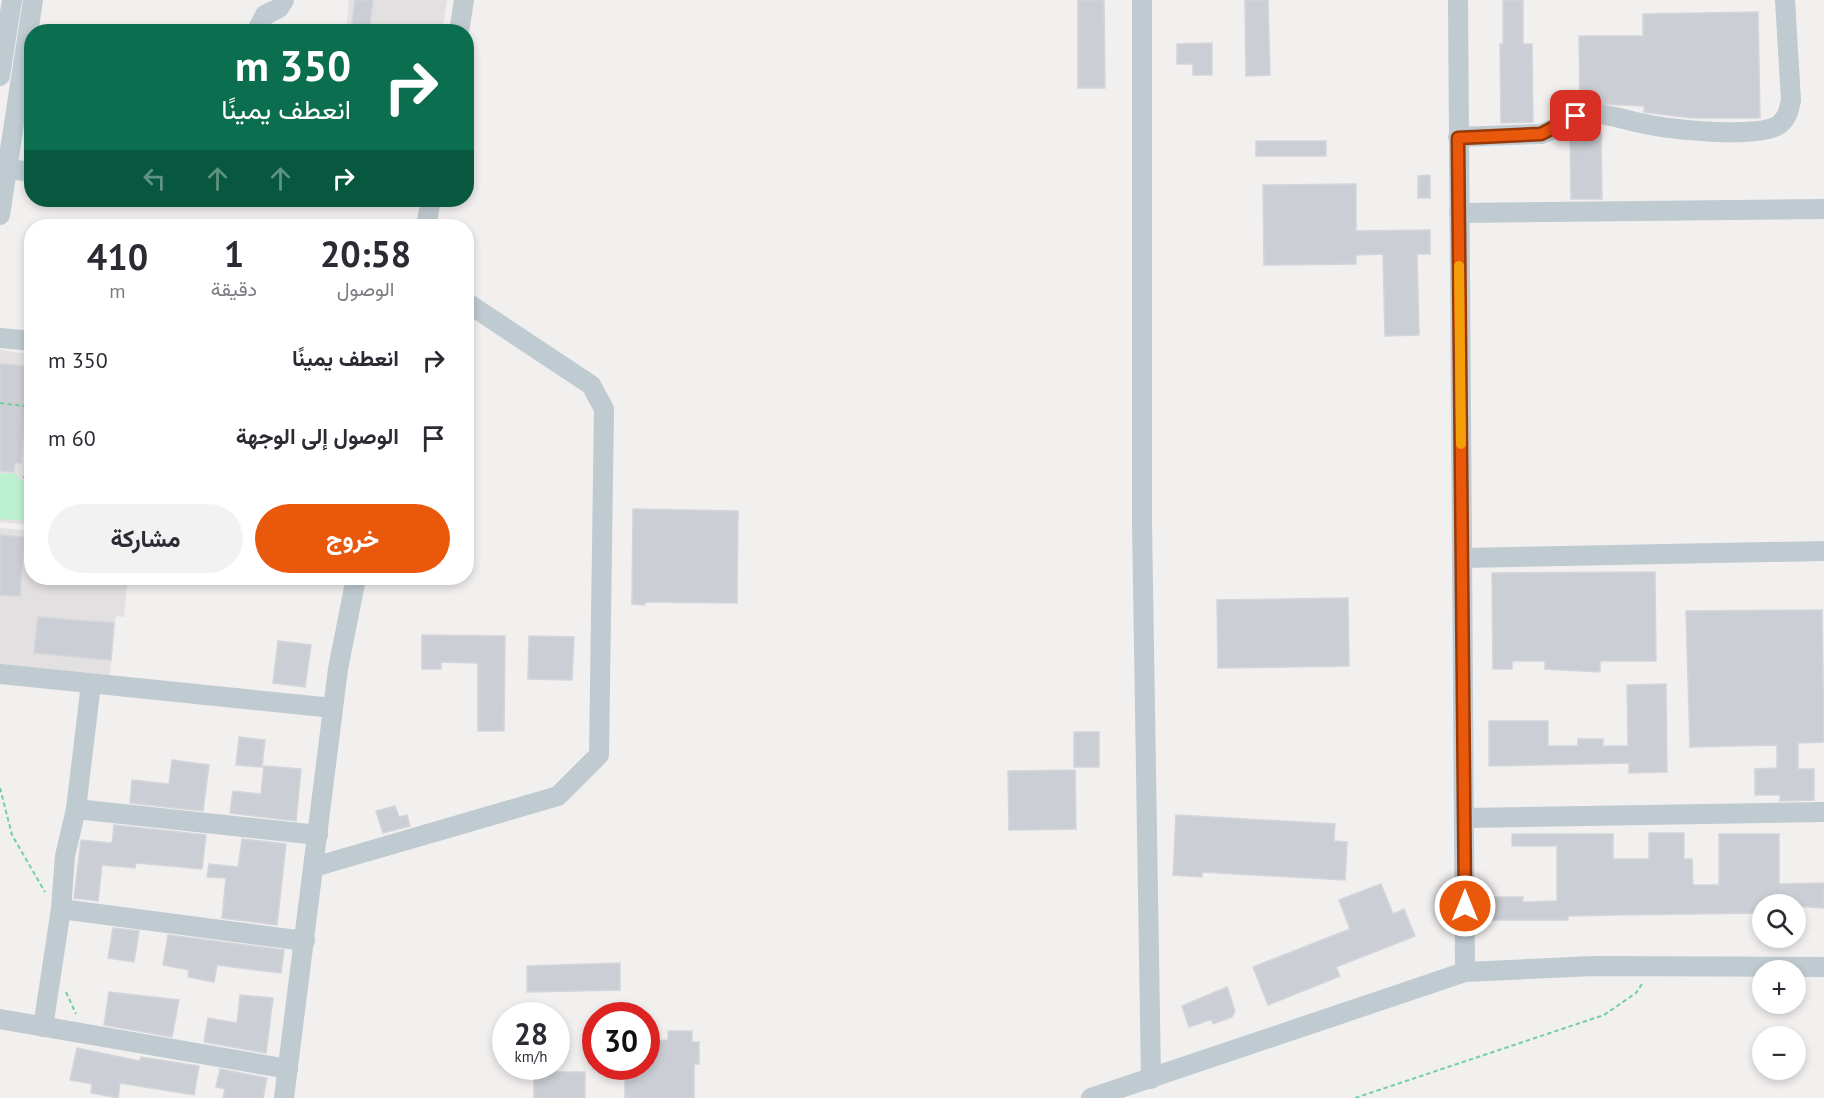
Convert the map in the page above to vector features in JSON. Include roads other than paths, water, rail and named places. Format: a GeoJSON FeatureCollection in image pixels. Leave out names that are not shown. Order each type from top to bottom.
{"type":"FeatureCollection","features":[{"type":"Feature","properties":{"kind":"street"},"geometry":{"type":"LineString","coordinates":[[0,76],[12,0]]}},
{"type":"Feature","properties":{"kind":"street"},"geometry":{"type":"LineString","coordinates":[[29,24],[33,0]]}},
{"type":"Feature","properties":{"kind":"street"},"geometry":{"type":"LineString","coordinates":[[260,24],[265,15],[279,8],[284,0]]}},
{"type":"Feature","properties":{"kind":"street"},"geometry":{"type":"LineString","coordinates":[[460,24],[464,0]]}},
{"type":"Feature","properties":{"kind":"street"},"geometry":{"type":"LineString","coordinates":[[1142,0],[1142,523],[1151,1079]]}},
{"type":"Feature","properties":{"kind":"street"},"geometry":{"type":"LineString","coordinates":[[1458,0],[1465,972]]}},
{"type":"Feature","properties":{"kind":"street"},"geometry":{"type":"LineString","coordinates":[[1458,138],[1541,134],[1576,116],[1594,113],[1661,127],[1750,133],[1764,131],[1779,124],[1789,113],[1791,100],[1785,0]]}},
{"type":"Feature","properties":{"kind":"street"},"geometry":{"type":"LineString","coordinates":[[0,215],[3,177],[24,53]]}},
{"type":"Feature","properties":{"kind":"street"},"geometry":{"type":"LineString","coordinates":[[3,177],[24,173]]}},
{"type":"Feature","properties":{"kind":"street"},"geometry":{"type":"LineString","coordinates":[[1459,213],[1824,209]]}},
{"type":"Feature","properties":{"kind":"street"},"geometry":{"type":"LineString","coordinates":[[314,867],[558,796],[599,755],[604,409],[591,385],[474,307]]}},
{"type":"Feature","properties":{"kind":"street"},"geometry":{"type":"LineString","coordinates":[[0,338],[24,340]]}},
{"type":"Feature","properties":{"kind":"street"},"geometry":{"type":"LineString","coordinates":[[1462,558],[1824,551]]}},
{"type":"Feature","properties":{"kind":"street"},"geometry":{"type":"LineString","coordinates":[[284,1098],[333,708],[355,585]]}},
{"type":"Feature","properties":{"kind":"street"},"geometry":{"type":"LineString","coordinates":[[0,674],[333,708]]}},
{"type":"Feature","properties":{"kind":"street"},"geometry":{"type":"LineString","coordinates":[[43,1027],[61,909],[65,856],[76,809],[91,684]]}},
{"type":"Feature","properties":{"kind":"street"},"geometry":{"type":"LineString","coordinates":[[76,809],[318,835]]}},
{"type":"Feature","properties":{"kind":"street"},"geometry":{"type":"LineString","coordinates":[[1464,818],[1824,812]]}},
{"type":"Feature","properties":{"kind":"street"},"geometry":{"type":"LineString","coordinates":[[61,909],[305,940]]}},
{"type":"Feature","properties":{"kind":"street"},"geometry":{"type":"LineString","coordinates":[[1091,1098],[1465,972],[1652,966],[1824,967]]}},
{"type":"Feature","properties":{"kind":"street"},"geometry":{"type":"LineString","coordinates":[[0,1018],[288,1069]]}}]}
